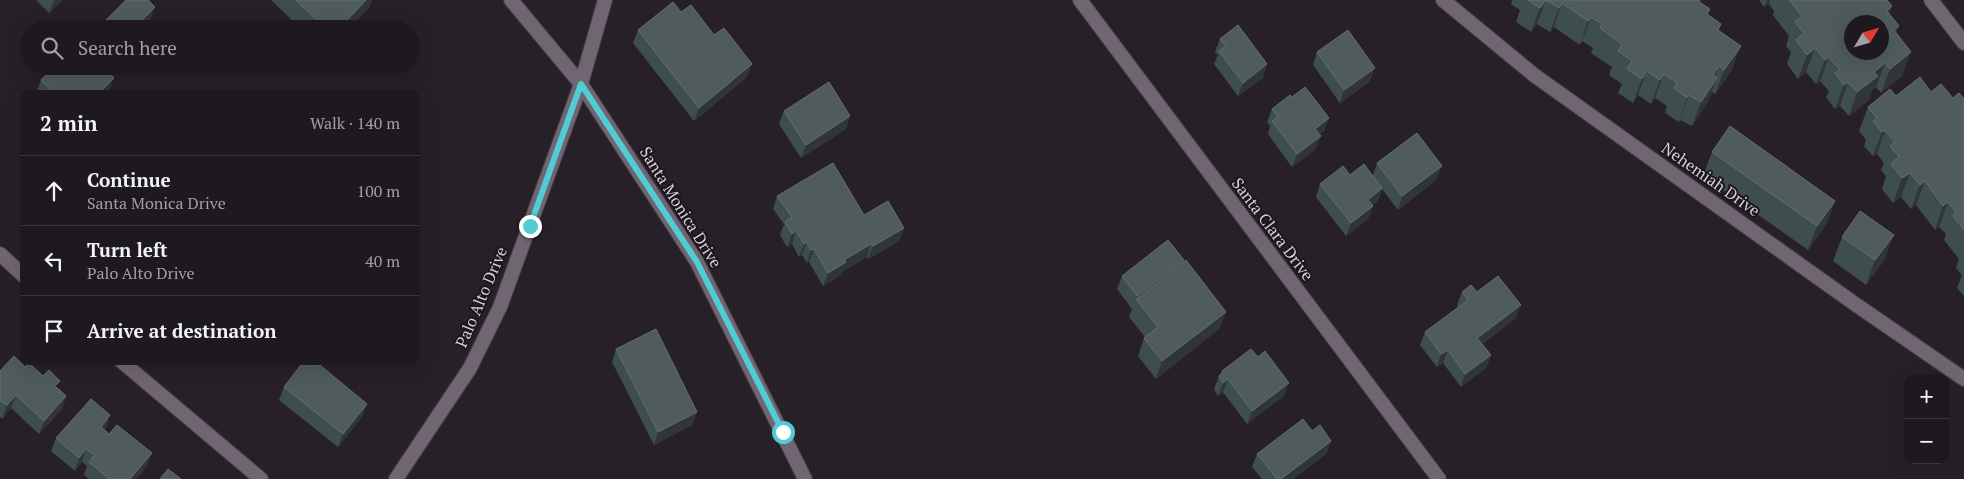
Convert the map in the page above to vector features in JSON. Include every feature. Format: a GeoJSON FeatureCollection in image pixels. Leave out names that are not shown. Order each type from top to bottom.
{"type":"FeatureCollection","features":[{"type":"Feature","properties":{"kind":"street","name":"Santa Monica Drive"},"geometry":{"type":"LineString","coordinates":[[511,0],[581,84],[697,262],[805,479]]}},
{"type":"Feature","properties":{"kind":"street","name":"Palo Alto Drive"},"geometry":{"type":"LineString","coordinates":[[396,479],[470,368],[500,307],[581,84],[605,0]]}},
{"type":"Feature","properties":{"kind":"street","name":"Santa Clara Drive"},"geometry":{"type":"LineString","coordinates":[[1080,0],[1439,479]]}},
{"type":"Feature","properties":{"kind":"street","name":"Nehemiah Drive"},"geometry":{"type":"LineString","coordinates":[[1443,0],[1534,75],[1839,293],[1964,379]]}},
{"type":"Feature","properties":{"kind":"street"},"geometry":{"type":"LineString","coordinates":[[1931,0],[1964,43]]}},
{"type":"Feature","properties":{"kind":"street"},"geometry":{"type":"LineString","coordinates":[[0,254],[20,272]]}},
{"type":"Feature","properties":{"kind":"street"},"geometry":{"type":"LineString","coordinates":[[125,365],[261,479]]}},
{"type":"Feature","properties":{"kind":"building"},"geometry":{"type":"Polygon","coordinates":[[[126,0],[148,0],[155,7],[142,20],[106,20],[126,0]]]}},
{"type":"Feature","properties":{"kind":"building"},"geometry":{"type":"Polygon","coordinates":[[[296,0],[366,0],[347,20],[317,20],[296,0]]]}},
{"type":"Feature","properties":{"kind":"building"},"geometry":{"type":"Polygon","coordinates":[[[1528,0],[1546,0],[1540,8],[1528,0]]]}},
{"type":"Feature","properties":{"kind":"building"},"geometry":{"type":"Polygon","coordinates":[[[1546,0],[1698,0],[1710,9],[1707,14],[1721,24],[1718,30],[1741,46],[1724,70],[1719,66],[1713,75],[1717,78],[1701,102],[1689,95],[1687,98],[1674,88],[1677,83],[1664,74],[1660,80],[1647,71],[1642,79],[1627,69],[1632,61],[1618,51],[1622,44],[1600,28],[1602,24],[1591,17],[1588,21],[1562,3],[1559,8],[1546,0]]]}},
{"type":"Feature","properties":{"kind":"building"},"geometry":{"type":"Polygon","coordinates":[[[1789,0],[1887,0],[1892,6],[1887,11],[1899,26],[1894,30],[1911,52],[1890,69],[1885,63],[1874,72],[1878,76],[1857,92],[1848,82],[1844,85],[1835,73],[1840,70],[1829,57],[1825,60],[1815,48],[1807,55],[1796,40],[1804,33],[1795,22],[1802,16],[1789,0]]]}},
{"type":"Feature","properties":{"kind":"building"},"geometry":{"type":"Polygon","coordinates":[[[673,2],[681,12],[691,5],[714,35],[724,28],[752,64],[699,108],[638,30],[673,2]]]}},
{"type":"Feature","properties":{"kind":"building"},"geometry":{"type":"Polygon","coordinates":[[[1238,25],[1267,64],[1243,83],[1219,51],[1226,46],[1220,39],[1238,25]]]}},
{"type":"Feature","properties":{"kind":"building"},"geometry":{"type":"Polygon","coordinates":[[[1348,30],[1375,68],[1344,90],[1317,52],[1348,30]]]}},
{"type":"Feature","properties":{"kind":"building"},"geometry":{"type":"Polygon","coordinates":[[[46,75],[111,75],[114,78],[102,90],[51,90],[41,80],[46,75]]]}},
{"type":"Feature","properties":{"kind":"building"},"geometry":{"type":"Polygon","coordinates":[[[1920,77],[1931,92],[1941,84],[1953,98],[1959,93],[1964,99],[1964,230],[1953,216],[1956,212],[1948,202],[1943,206],[1925,181],[1920,185],[1910,173],[1902,178],[1891,164],[1899,157],[1890,146],[1895,142],[1885,130],[1882,132],[1873,122],[1877,118],[1868,107],[1890,89],[1896,96],[1920,77]]]}},
{"type":"Feature","properties":{"kind":"building"},"geometry":{"type":"Polygon","coordinates":[[[829,82],[850,116],[806,145],[784,111],[829,82]]]}},
{"type":"Feature","properties":{"kind":"building"},"geometry":{"type":"Polygon","coordinates":[[[1305,87],[1329,118],[1315,129],[1321,136],[1297,154],[1272,121],[1278,117],[1272,109],[1290,95],[1292,97],[1305,87]]]}},
{"type":"Feature","properties":{"kind":"building"},"geometry":{"type":"Polygon","coordinates":[[[1730,126],[1835,201],[1817,226],[1712,152],[1730,126]]]}},
{"type":"Feature","properties":{"kind":"building"},"geometry":{"type":"Polygon","coordinates":[[[1417,133],[1442,166],[1402,196],[1377,163],[1417,133]]]}},
{"type":"Feature","properties":{"kind":"building"},"geometry":{"type":"Polygon","coordinates":[[[833,163],[864,215],[888,201],[904,228],[873,246],[871,244],[844,260],[846,262],[828,273],[814,249],[811,250],[807,242],[804,244],[796,231],[792,234],[785,222],[792,217],[777,196],[833,163]]]}},
{"type":"Feature","properties":{"kind":"building"},"geometry":{"type":"Polygon","coordinates":[[[1364,164],[1382,188],[1368,200],[1373,206],[1351,223],[1320,184],[1343,166],[1350,175],[1364,164]]]}},
{"type":"Feature","properties":{"kind":"building"},"geometry":{"type":"Polygon","coordinates":[[[1860,211],[1894,235],[1875,260],[1842,237],[1860,211]]]}},
{"type":"Feature","properties":{"kind":"building"},"geometry":{"type":"Polygon","coordinates":[[[1168,240],[1184,260],[1137,296],[1122,276],[1168,240]]]}},
{"type":"Feature","properties":{"kind":"building"},"geometry":{"type":"Polygon","coordinates":[[[1186,260],[1226,312],[1162,361],[1144,338],[1158,327],[1136,299],[1186,260]]]}},
{"type":"Feature","properties":{"kind":"building"},"geometry":{"type":"Polygon","coordinates":[[[1498,276],[1521,305],[1477,338],[1491,355],[1465,374],[1448,350],[1441,354],[1425,332],[1468,300],[1462,292],[1471,285],[1477,292],[1498,276]]]}},
{"type":"Feature","properties":{"kind":"building"},"geometry":{"type":"Polygon","coordinates":[[[656,329],[697,412],[658,432],[616,349],[656,329]]]}},
{"type":"Feature","properties":{"kind":"building"},"geometry":{"type":"Polygon","coordinates":[[[1251,349],[1258,357],[1265,351],[1289,383],[1252,411],[1228,379],[1223,383],[1219,376],[1222,371],[1251,349]]]}},
{"type":"Feature","properties":{"kind":"building"},"geometry":{"type":"Polygon","coordinates":[[[14,356],[20,362],[20,365],[25,367],[31,365],[43,376],[49,370],[60,381],[55,386],[66,396],[44,421],[16,395],[7,405],[0,400],[0,371],[14,356]]]}},
{"type":"Feature","properties":{"kind":"building"},"geometry":{"type":"Polygon","coordinates":[[[301,365],[320,365],[367,404],[343,434],[284,387],[301,365]]]}},
{"type":"Feature","properties":{"kind":"building"},"geometry":{"type":"Polygon","coordinates":[[[91,399],[110,415],[101,427],[109,434],[117,425],[152,453],[130,479],[109,479],[89,462],[95,455],[86,449],[79,458],[56,438],[91,399]]]}},
{"type":"Feature","properties":{"kind":"building"},"geometry":{"type":"Polygon","coordinates":[[[1303,419],[1312,431],[1320,425],[1331,441],[1281,479],[1277,479],[1257,454],[1303,419]]]}},
{"type":"Feature","properties":{"kind":"building"},"geometry":{"type":"Polygon","coordinates":[[[168,469],[181,479],[160,479],[168,469]]]}},
{"type":"Feature","properties":{"kind":"route"},"geometry":{"type":"LineString","coordinates":[[530,226],[581,84],[697,262],[783,432]]}}]}
